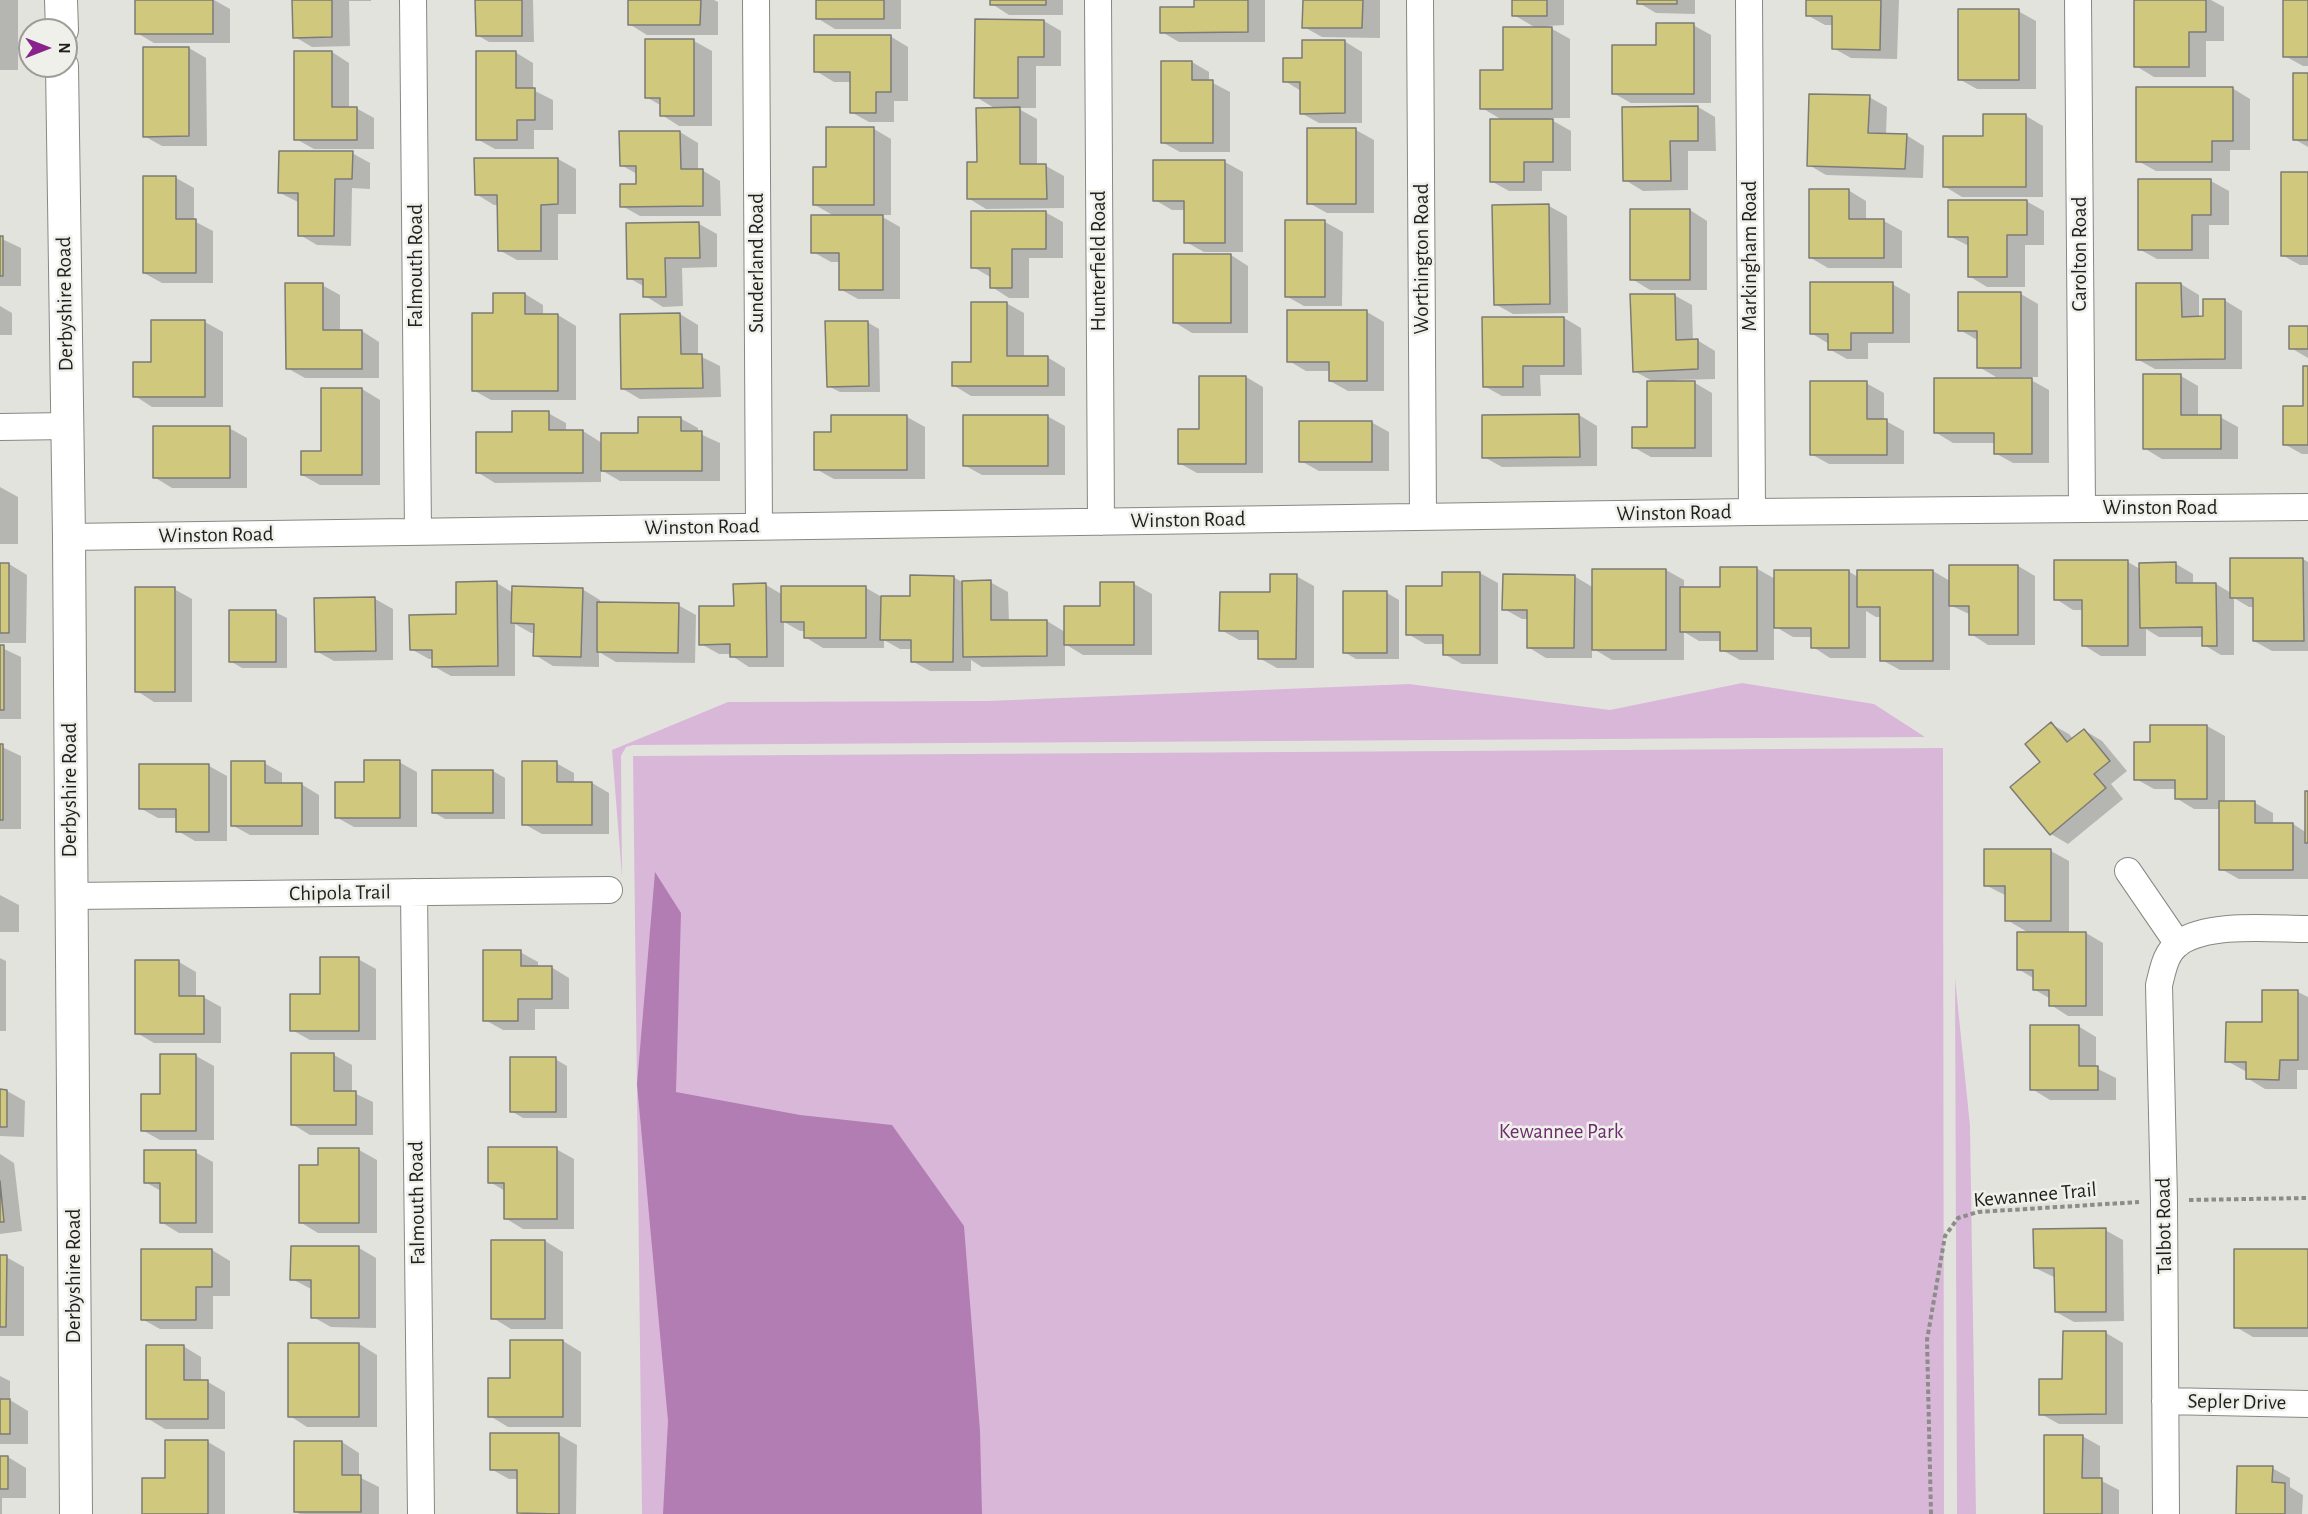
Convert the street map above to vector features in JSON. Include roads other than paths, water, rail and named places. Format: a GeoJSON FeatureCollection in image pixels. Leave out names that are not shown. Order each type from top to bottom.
{"type":"FeatureCollection","features":[{"type":"Feature","properties":{"kind":"street"},"geometry":{"type":"LineString","coordinates":[[61,0],[62,18]]}},
{"type":"Feature","properties":{"kind":"street","name":"Falmouth Road"},"geometry":{"type":"LineString","coordinates":[[413,0],[418,532]]}},
{"type":"Feature","properties":{"kind":"street","name":"Sunderland Road"},"geometry":{"type":"LineString","coordinates":[[756,0],[759,526]]}},
{"type":"Feature","properties":{"kind":"street","name":"Hunterfield Road"},"geometry":{"type":"LineString","coordinates":[[1098,0],[1101,522]]}},
{"type":"Feature","properties":{"kind":"street","name":"Worthington Road"},"geometry":{"type":"LineString","coordinates":[[1420,0],[1424,517]]}},
{"type":"Feature","properties":{"kind":"street","name":"Markingham Road"},"geometry":{"type":"LineString","coordinates":[[1749,0],[1752,512]]}},
{"type":"Feature","properties":{"kind":"street","name":"Carolton Road"},"geometry":{"type":"LineString","coordinates":[[2078,0],[2082,508]]}},
{"type":"Feature","properties":{"kind":"street","name":"Derbyshire Road"},"geometry":{"type":"LineString","coordinates":[[62,78],[69,537],[76,1514]]}},
{"type":"Feature","properties":{"kind":"street"},"geometry":{"type":"LineString","coordinates":[[0,427],[67,426]]}},
{"type":"Feature","properties":{"kind":"street","name":"Winston Road"},"geometry":{"type":"LineString","coordinates":[[69,537],[1752,512],[2308,507]]}},
{"type":"Feature","properties":{"kind":"street"},"geometry":{"type":"LineString","coordinates":[[2128,871],[2178,944],[2200,933],[2231,930],[2308,929]]}},
{"type":"Feature","properties":{"kind":"street","name":"Chipola Trail"},"geometry":{"type":"LineString","coordinates":[[71,896],[609,890]]}},
{"type":"Feature","properties":{"kind":"street","name":"Falmouth Road"},"geometry":{"type":"LineString","coordinates":[[414,892],[421,1514]]}},
{"type":"Feature","properties":{"kind":"street","name":"Talbot Road"},"geometry":{"type":"LineString","coordinates":[[2166,1514],[2164,1200],[2159,985],[2166,958],[2178,944]]}},
{"type":"Feature","properties":{"kind":"street","name":"Sepler Drive"},"geometry":{"type":"LineString","coordinates":[[2165,1401],[2308,1404]]}},
{"type":"Feature","properties":{"kind":"park label","name":"Kewannee Park"},"geometry":{"type":"Point","coordinates":[1561,1132]}}]}
